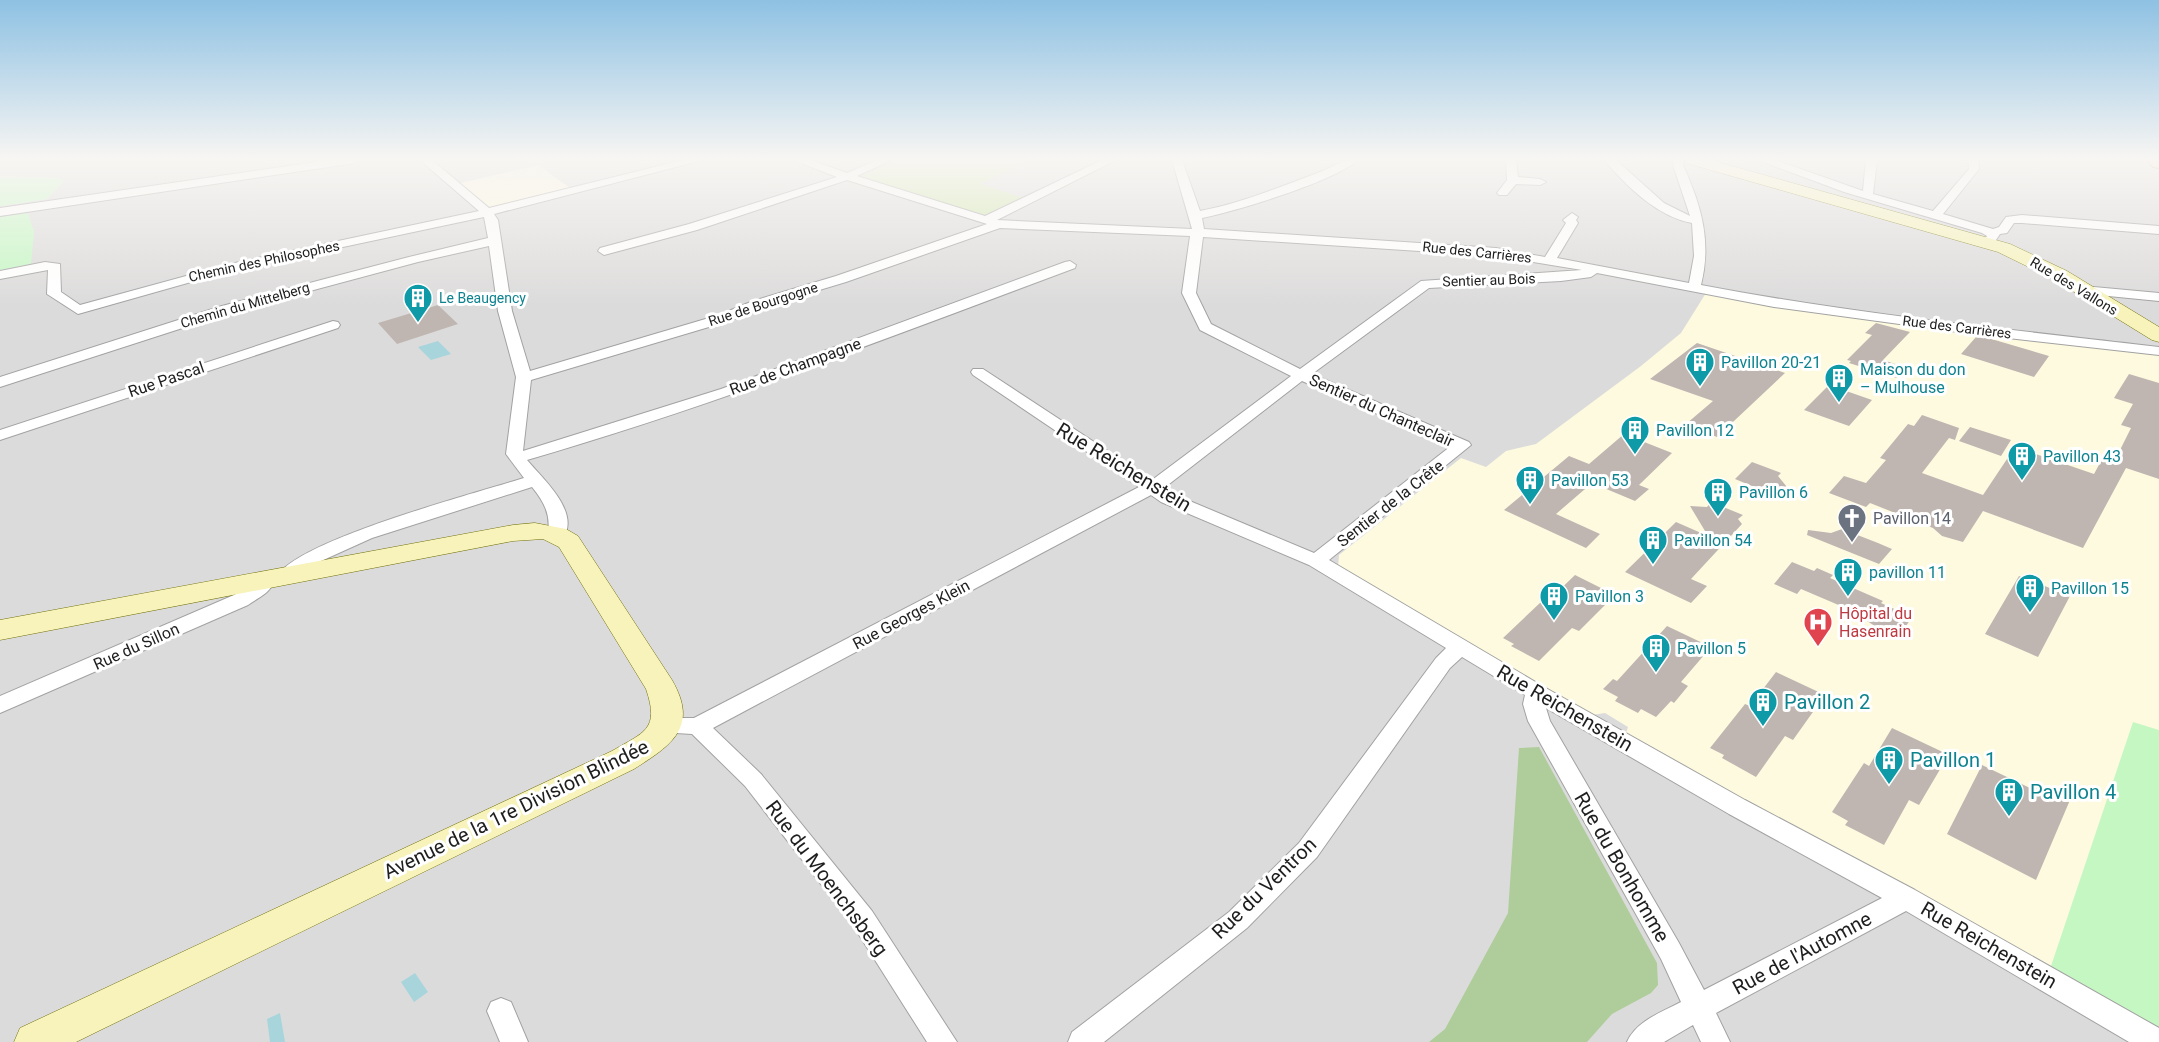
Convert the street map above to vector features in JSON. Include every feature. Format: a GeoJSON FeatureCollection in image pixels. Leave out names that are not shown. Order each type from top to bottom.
{"type":"FeatureCollection","features":[{"type":"Feature","properties":{"kind":"main road"},"geometry":{"type":"LineString","coordinates":[[1877,209],[1990,238]]}},
{"type":"Feature","properties":{"kind":"main road","name":"Rue des Vallons"},"geometry":{"type":"LineString","coordinates":[[1990,238],[2038,262],[2159,336]]}},
{"type":"Feature","properties":{"kind":"main road"},"geometry":{"type":"LineString","coordinates":[[0,630],[513,533],[531,531],[557,534],[569,542],[661,688],[669,707],[682,726]]}},
{"type":"Feature","properties":{"kind":"main road","name":"Avenue de la 1re Division Blindée"},"geometry":{"type":"LineString","coordinates":[[34,1042],[623,760],[682,726]]}},
{"type":"Feature","properties":{"kind":"street"},"geometry":{"type":"LineString","coordinates":[[0,212],[23,209]]}},
{"type":"Feature","properties":{"kind":"street"},"geometry":{"type":"LineString","coordinates":[[484,209],[488,212],[493,225],[505,311],[524,377],[514,454],[536,480],[560,520],[557,534]]}},
{"type":"Feature","properties":{"kind":"street","name":"Chemin des Philosophes"},"geometry":{"type":"LineString","coordinates":[[0,275],[45,266],[56,267],[54,294],[78,310],[219,270],[502,209]]}},
{"type":"Feature","properties":{"kind":"street"},"geometry":{"type":"LineString","coordinates":[[604,251],[746,209]]}},
{"type":"Feature","properties":{"kind":"street","name":"Rue des Carrières"},"geometry":{"type":"LineString","coordinates":[[945,209],[999,224],[1197,232],[1496,252],[1797,306],[2159,351]]}},
{"type":"Feature","properties":{"kind":"street"},"geometry":{"type":"LineString","coordinates":[[985,220],[1009,209]]}},
{"type":"Feature","properties":{"kind":"street","name":"Sentier du Chanteclair"},"geometry":{"type":"LineString","coordinates":[[1195,209],[1199,227],[1189,292],[1205,327],[1301,375],[1463,445]]}},
{"type":"Feature","properties":{"kind":"street"},"geometry":{"type":"LineString","coordinates":[[1197,215],[1228,209]]}},
{"type":"Feature","properties":{"kind":"street"},"geometry":{"type":"LineString","coordinates":[[1667,209],[1678,215],[1699,221]]}},
{"type":"Feature","properties":{"kind":"street"},"geometry":{"type":"LineString","coordinates":[[1694,288],[1701,261],[1699,221],[1695,209]]}},
{"type":"Feature","properties":{"kind":"street","name":"Rue des Vallons"},"geometry":{"type":"LineString","coordinates":[[1913,209],[1936,215],[1990,238]]}},
{"type":"Feature","properties":{"kind":"street"},"geometry":{"type":"LineString","coordinates":[[1936,215],[1941,209]]}},
{"type":"Feature","properties":{"kind":"street"},"geometry":{"type":"LineString","coordinates":[[1548,261],[1572,224],[1569,220],[1572,217]]}},
{"type":"Feature","properties":{"kind":"street"},"geometry":{"type":"LineString","coordinates":[[1990,238],[2003,230],[2010,220],[2022,219],[2159,230]]}},
{"type":"Feature","properties":{"kind":"street","name":"Rue de Bourgogne"},"geometry":{"type":"LineString","coordinates":[[524,377],[713,321],[999,224]]}},
{"type":"Feature","properties":{"kind":"street","name":"Chemin du Mittelberg"},"geometry":{"type":"LineString","coordinates":[[0,382],[217,312],[311,286],[494,241]]}},
{"type":"Feature","properties":{"kind":"street","name":"Rue de Champagne"},"geometry":{"type":"LineString","coordinates":[[517,458],[584,440],[838,352],[1070,265]]}},
{"type":"Feature","properties":{"kind":"street","name":"Sentier au Bois"},"geometry":{"type":"LineString","coordinates":[[1151,488],[1426,284],[1561,277],[1593,273],[1597,269]]}},
{"type":"Feature","properties":{"kind":"street"},"geometry":{"type":"LineString","coordinates":[[2083,290],[2159,297]]}},
{"type":"Feature","properties":{"kind":"street","name":"Rue Pascal"},"geometry":{"type":"LineString","coordinates":[[0,435],[333,325]]}},
{"type":"Feature","properties":{"kind":"street","name":"Rue Reichenstein"},"geometry":{"type":"LineString","coordinates":[[978,372],[1151,488],[1206,515],[1316,561],[1536,692],[1737,807],[1906,898],[2148,1040]]}},
{"type":"Feature","properties":{"kind":"street","name":"Sentier de la Crête"},"geometry":{"type":"LineString","coordinates":[[1316,561],[1463,445]]}},
{"type":"Feature","properties":{"kind":"street","name":"Rue du Sillon"},"geometry":{"type":"LineString","coordinates":[[0,705],[241,600],[303,562],[366,534],[536,480]]}},
{"type":"Feature","properties":{"kind":"street","name":"Rue Georges Klein"},"geometry":{"type":"LineString","coordinates":[[682,726],[1151,488]]}},
{"type":"Feature","properties":{"kind":"street","name":"Rue du Ventron"},"geometry":{"type":"LineString","coordinates":[[1082,1042],[1238,920],[1308,850],[1443,663],[1460,647]]}},
{"type":"Feature","properties":{"kind":"street","name":"Rue du Bonhomme"},"geometry":{"type":"LineString","coordinates":[[1536,692],[1534,704],[1539,721],[1670,951],[1716,1042]]}},
{"type":"Feature","properties":{"kind":"street","name":"Rue du Moenchsberg"},"geometry":{"type":"LineString","coordinates":[[682,726],[753,780],[863,920],[943,1042]]}},
{"type":"Feature","properties":{"kind":"street","name":"Rue de l'Automne"},"geometry":{"type":"LineString","coordinates":[[1641,1042],[1663,1026],[1906,898]]}},
{"type":"Feature","properties":{"kind":"street"},"geometry":{"type":"LineString","coordinates":[[501,1011],[514,1042]]}},
{"type":"Feature","properties":{"kind":"shaded area"},"geometry":{"type":"Polygon","coordinates":[[[0,209],[2159,209],[2159,1042],[0,1042],[0,209]]]}},
{"type":"Feature","properties":{"kind":"shaded area","name":"Hôpital du Hasenrain"},"geometry":{"type":"Polygon","coordinates":[[[1706,293],[1758,304],[2159,355],[2159,1033],[2051,966],[1779,821],[1628,735],[1626,733],[1628,727],[1605,713],[1592,715],[1338,568],[1339,555],[1461,458],[1486,467],[1506,451],[1536,444],[1641,366],[1681,333],[1706,293]]]}},
{"type":"Feature","properties":{"kind":"green space"},"geometry":{"type":"Polygon","coordinates":[[[952,209],[1002,209],[987,216],[977,217],[952,209]]]}},
{"type":"Feature","properties":{"kind":"green space"},"geometry":{"type":"Polygon","coordinates":[[[28,213],[34,232],[31,264],[0,270],[0,217],[28,213]]]}},
{"type":"Feature","properties":{"kind":"green space"},"geometry":{"type":"Polygon","coordinates":[[[2133,722],[2159,730],[2159,1033],[2051,966],[2133,722]]]}},
{"type":"Feature","properties":{"kind":"green space"},"geometry":{"type":"Polygon","coordinates":[[[1539,747],[1657,963],[1658,985],[1651,993],[1612,1014],[1587,1042],[1429,1042],[1445,1029],[1508,913],[1519,748],[1539,747]]]}},
{"type":"Feature","properties":{"kind":"water"},"geometry":{"type":"Polygon","coordinates":[[[438,341],[451,354],[431,360],[418,347],[438,341]]]}},
{"type":"Feature","properties":{"kind":"water"},"geometry":{"type":"Polygon","coordinates":[[[415,973],[428,992],[414,1002],[401,982],[415,973]]]}},
{"type":"Feature","properties":{"kind":"water"},"geometry":{"type":"Polygon","coordinates":[[[280,1013],[285,1042],[270,1042],[267,1019],[280,1013]]]}},
{"type":"Feature","properties":{"kind":"building","name":"Le Beaugency"},"geometry":{"type":"Polygon","coordinates":[[[438,305],[458,324],[397,344],[378,323],[438,305]]]}},
{"type":"Feature","properties":{"kind":"building"},"geometry":{"type":"Polygon","coordinates":[[[1876,323],[1910,332],[1883,360],[1907,368],[1897,378],[1849,363],[1851,361],[1847,360],[1872,335],[1865,333],[1876,323]]]}},
{"type":"Feature","properties":{"kind":"building"},"geometry":{"type":"Polygon","coordinates":[[[1976,337],[1988,338],[2049,356],[2034,377],[1961,354],[1976,337]]]}},
{"type":"Feature","properties":{"kind":"building","name":"Pavillon 20-21"},"geometry":{"type":"Polygon","coordinates":[[[1697,343],[1785,373],[1717,437],[1686,424],[1713,401],[1650,379],[1697,343]]]}},
{"type":"Feature","properties":{"kind":"building"},"geometry":{"type":"Polygon","coordinates":[[[2129,374],[2159,383],[2159,479],[2126,468],[2083,548],[1983,511],[1963,542],[1942,536],[1933,528],[1870,503],[1866,507],[1829,493],[1844,476],[1866,483],[1886,460],[1880,458],[1908,424],[1914,426],[1922,415],[1959,428],[1955,440],[1949,438],[1922,473],[1983,495],[2015,447],[2094,474],[2107,450],[2118,454],[2131,428],[2121,425],[2133,404],[2114,398],[2129,374]]]}},
{"type":"Feature","properties":{"kind":"building","name":"Maison du don – Mulhouse"},"geometry":{"type":"Polygon","coordinates":[[[1829,385],[1872,400],[1849,426],[1804,410],[1829,385]]]}},
{"type":"Feature","properties":{"kind":"building"},"geometry":{"type":"Polygon","coordinates":[[[1970,427],[2011,440],[2001,456],[1959,441],[1970,427]]]}},
{"type":"Feature","properties":{"kind":"building","name":"Pavillon 53"},"geometry":{"type":"Polygon","coordinates":[[[1624,434],[1672,453],[1639,485],[1649,489],[1635,501],[1592,483],[1556,514],[1600,534],[1586,548],[1504,510],[1569,456],[1589,464],[1624,434]]]}},
{"type":"Feature","properties":{"kind":"building"},"geometry":{"type":"Polygon","coordinates":[[[1752,462],[1781,473],[1778,476],[1787,487],[1768,487],[1764,491],[1735,479],[1752,462]]]}},
{"type":"Feature","properties":{"kind":"building","name":"Pavillon 54"},"geometry":{"type":"Polygon","coordinates":[[[1711,502],[1743,515],[1738,519],[1742,524],[1691,579],[1707,586],[1691,603],[1625,572],[1676,522],[1708,536],[1690,506],[1707,507],[1711,502]]]}},
{"type":"Feature","properties":{"kind":"building","name":"Pavillon 14"},"geometry":{"type":"Polygon","coordinates":[[[1842,529],[1892,549],[1879,564],[1807,535],[1808,530],[1831,533],[1842,529]]]}},
{"type":"Feature","properties":{"kind":"building","name":"pavillon 11"},"geometry":{"type":"Polygon","coordinates":[[[1792,562],[1814,571],[1817,568],[1833,575],[1830,578],[1883,601],[1881,603],[1912,617],[1900,635],[1878,628],[1867,621],[1869,618],[1801,589],[1797,594],[1774,584],[1792,562]]]}},
{"type":"Feature","properties":{"kind":"building","name":"Pavillon 3"},"geometry":{"type":"Polygon","coordinates":[[[1575,575],[1615,595],[1579,631],[1572,628],[1539,661],[1511,646],[1514,644],[1503,638],[1542,601],[1546,603],[1575,575]]]}},
{"type":"Feature","properties":{"kind":"building","name":"Pavillon 15"},"geometry":{"type":"Polygon","coordinates":[[[2019,576],[2070,596],[2038,657],[1985,634],[2019,576]]]}},
{"type":"Feature","properties":{"kind":"building","name":"Pavillon 5"},"geometry":{"type":"Polygon","coordinates":[[[1667,626],[1711,647],[1681,682],[1688,686],[1674,703],[1671,701],[1656,717],[1641,709],[1638,713],[1615,701],[1618,697],[1603,689],[1613,679],[1617,681],[1667,626]]]}},
{"type":"Feature","properties":{"kind":"building","name":"Pavillon 2"},"geometry":{"type":"Polygon","coordinates":[[[1776,672],[1825,695],[1793,740],[1785,736],[1756,777],[1722,758],[1724,755],[1710,748],[1745,704],[1750,706],[1776,672]]]}},
{"type":"Feature","properties":{"kind":"building","name":"Pavillon 1"},"geometry":{"type":"Polygon","coordinates":[[[1892,728],[1947,754],[1919,805],[1909,800],[1884,845],[1845,825],[1848,821],[1832,812],[1864,763],[1869,766],[1892,728]]]}},
{"type":"Feature","properties":{"kind":"building","name":"Pavillon 4"},"geometry":{"type":"Polygon","coordinates":[[[1982,765],[2030,788],[2032,782],[2070,800],[2036,880],[1947,834],[1982,765]]]}},
{"type":"Feature","properties":{"kind":"place","name":"Le Beaugency"},"geometry":{"type":"Point","coordinates":[418,324]}},
{"type":"Feature","properties":{"kind":"place","name":"Pavillon 20-21"},"geometry":{"type":"Point","coordinates":[1700,388]}},
{"type":"Feature","properties":{"kind":"place","name":"Maison du don – Mulhouse"},"geometry":{"type":"Point","coordinates":[1839,404]}},
{"type":"Feature","properties":{"kind":"place","name":"Pavillon 12"},"geometry":{"type":"Point","coordinates":[1635,456]}},
{"type":"Feature","properties":{"kind":"place","name":"Pavillon 43"},"geometry":{"type":"Point","coordinates":[2022,482]}},
{"type":"Feature","properties":{"kind":"place","name":"Pavillon 53"},"geometry":{"type":"Point","coordinates":[1530,506]}},
{"type":"Feature","properties":{"kind":"place","name":"Pavillon 6"},"geometry":{"type":"Point","coordinates":[1718,518]}},
{"type":"Feature","properties":{"kind":"place","name":"Pavillon 14"},"geometry":{"type":"Point","coordinates":[1852,544]}},
{"type":"Feature","properties":{"kind":"place","name":"Pavillon 54"},"geometry":{"type":"Point","coordinates":[1653,566]}},
{"type":"Feature","properties":{"kind":"place","name":"pavillon 11"},"geometry":{"type":"Point","coordinates":[1848,598]}},
{"type":"Feature","properties":{"kind":"place","name":"Pavillon 15"},"geometry":{"type":"Point","coordinates":[2030,614]}},
{"type":"Feature","properties":{"kind":"place","name":"Pavillon 3"},"geometry":{"type":"Point","coordinates":[1554,622]}},
{"type":"Feature","properties":{"kind":"place","name":"Hôpital du Hasenrain"},"geometry":{"type":"Point","coordinates":[1818,648]}},
{"type":"Feature","properties":{"kind":"place","name":"Pavillon 5"},"geometry":{"type":"Point","coordinates":[1656,674]}},
{"type":"Feature","properties":{"kind":"place","name":"Pavillon 2"},"geometry":{"type":"Point","coordinates":[1763,728]}},
{"type":"Feature","properties":{"kind":"place","name":"Pavillon 1"},"geometry":{"type":"Point","coordinates":[1889,786]}},
{"type":"Feature","properties":{"kind":"place","name":"Pavillon 4"},"geometry":{"type":"Point","coordinates":[2009,818]}}]}
